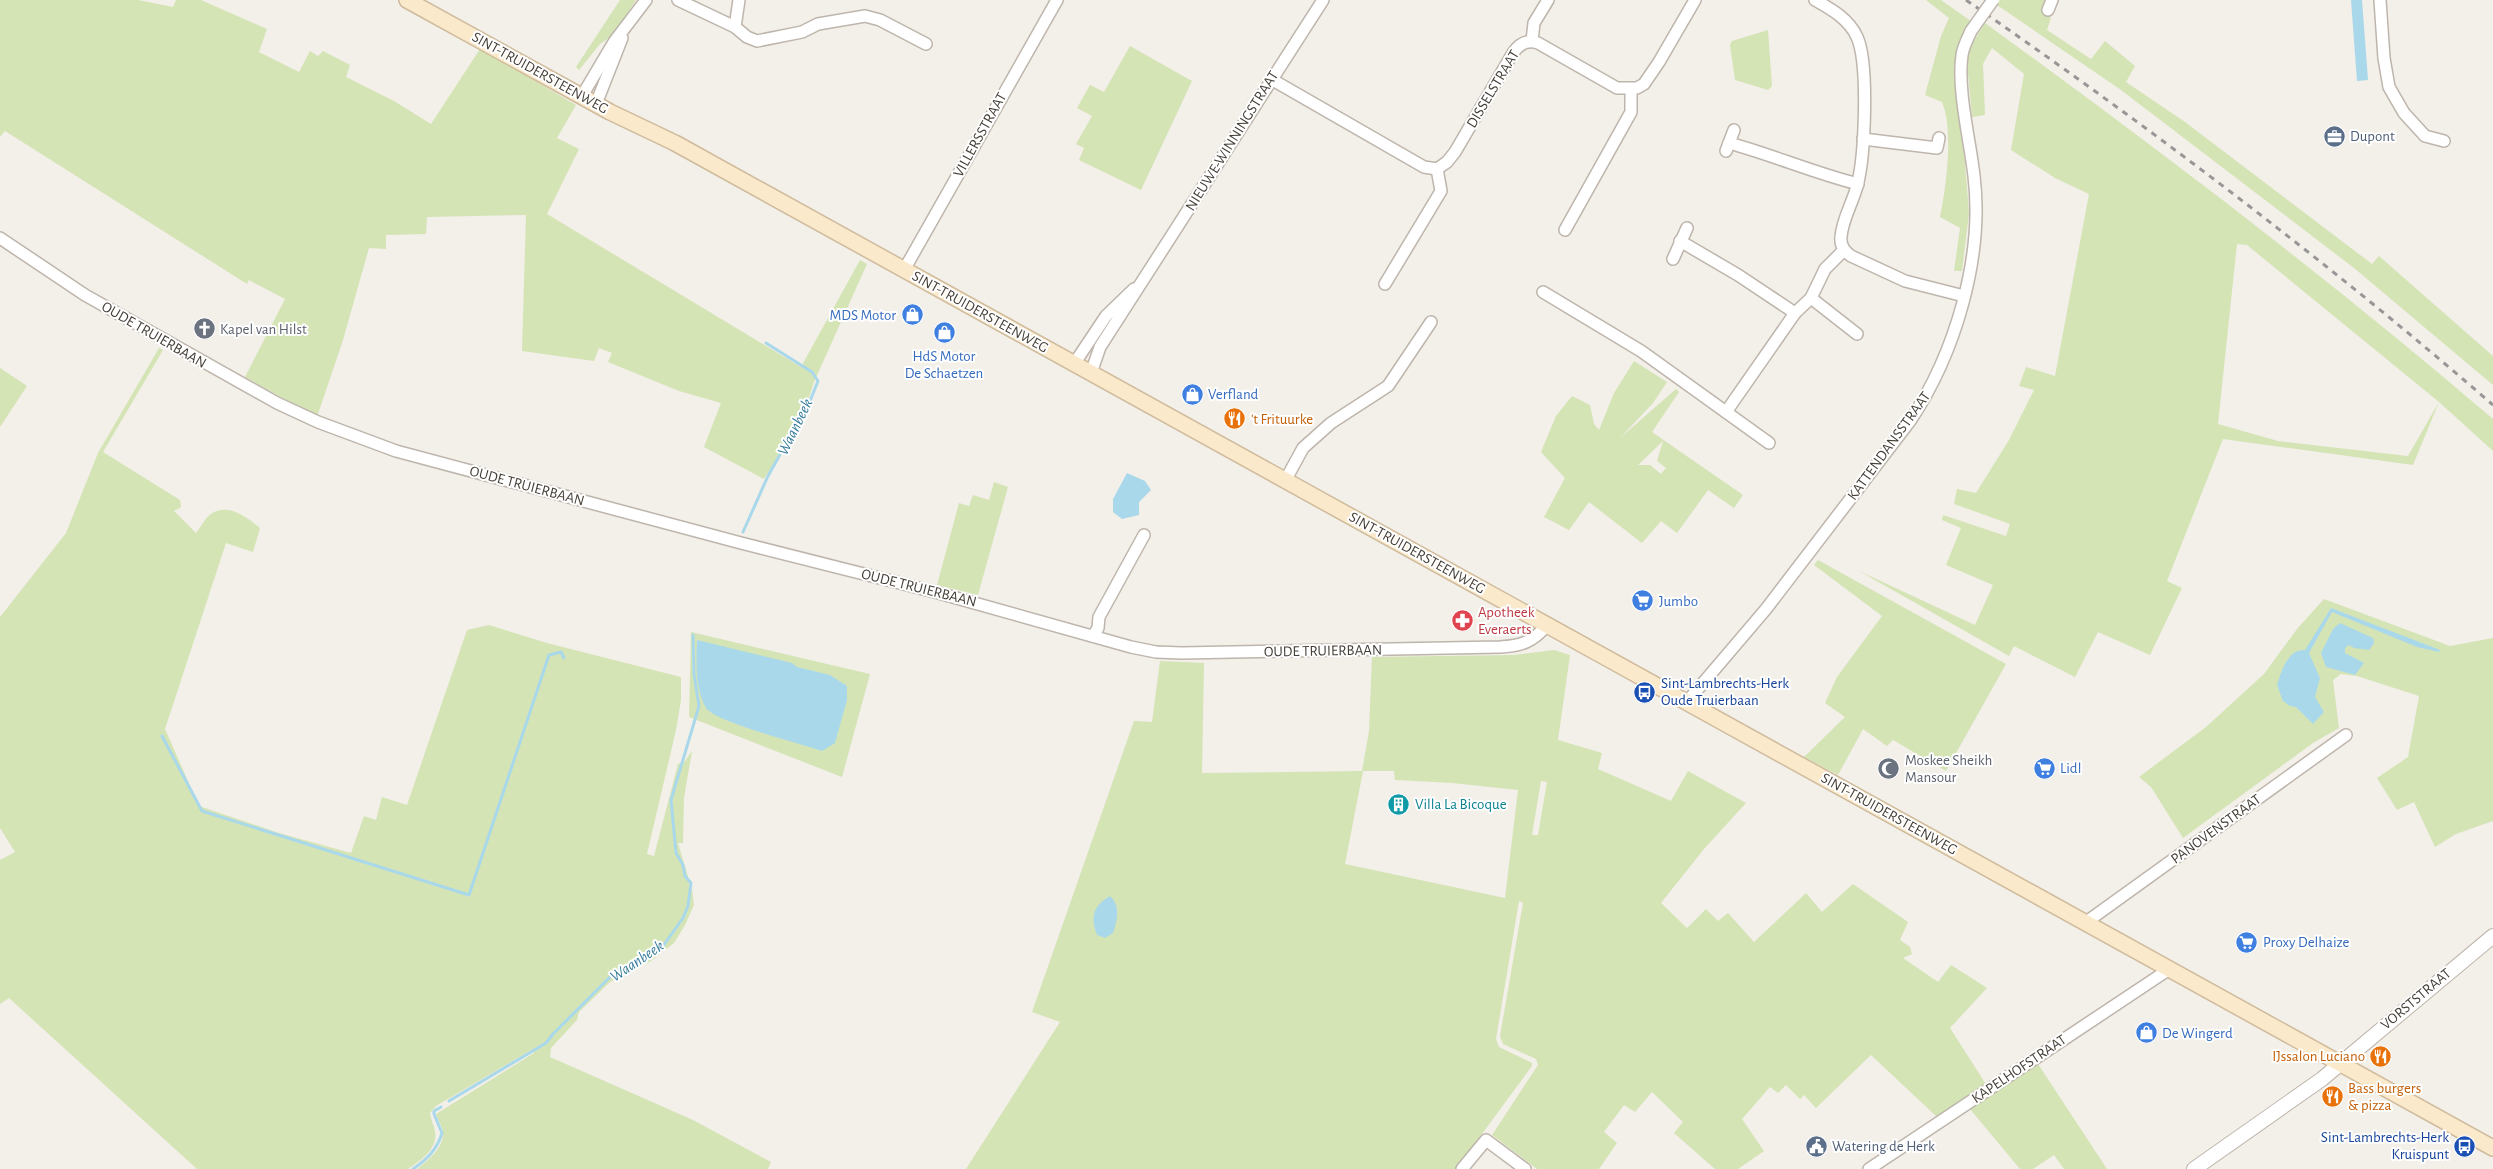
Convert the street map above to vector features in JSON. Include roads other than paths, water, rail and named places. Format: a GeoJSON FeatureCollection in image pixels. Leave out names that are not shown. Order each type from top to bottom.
{"type":"FeatureCollection","features":[{"type":"Feature","properties":{"kind":"main road","name":"SINT-TRUIDERSTEENWEG"},"geometry":{"type":"LineString","coordinates":[[407,0],[598,99],[2168,970],[2493,1148]]}},
{"type":"Feature","properties":{"kind":"main road","name":"SINT-TRUIDERSTEENWEG"},"geometry":{"type":"LineString","coordinates":[[423,0],[584,92]]}},
{"type":"Feature","properties":{"kind":"street"},"geometry":{"type":"LineString","coordinates":[[584,92],[614,42],[646,0]]}},
{"type":"Feature","properties":{"kind":"street"},"geometry":{"type":"LineString","coordinates":[[678,0],[735,27],[747,37],[757,41],[802,32],[818,24],[865,16],[880,20],[926,44]]}},
{"type":"Feature","properties":{"kind":"street"},"geometry":{"type":"LineString","coordinates":[[735,27],[739,0]]}},
{"type":"Feature","properties":{"kind":"street","name":"VILLERSSTRAAT"},"geometry":{"type":"LineString","coordinates":[[904,270],[1057,0]]}},
{"type":"Feature","properties":{"kind":"street","name":"NIEUWE-WINNINGSTRAAT"},"geometry":{"type":"LineString","coordinates":[[1090,373],[1100,347],[1323,0]]}},
{"type":"Feature","properties":{"kind":"street"},"geometry":{"type":"LineString","coordinates":[[1532,41],[1534,23],[1548,0]]}},
{"type":"Feature","properties":{"kind":"street"},"geometry":{"type":"LineString","coordinates":[[1565,230],[1631,112],[1631,90],[1644,84],[1695,0]]}},
{"type":"Feature","properties":{"kind":"street"},"geometry":{"type":"LineString","coordinates":[[1815,0],[1833,10],[1849,24],[1857,36],[1863,53],[1863,139],[1858,184],[1840,237],[1844,250],[1850,256],[1905,281],[1964,296]]}},
{"type":"Feature","properties":{"kind":"street","name":"KATTENDANSSTRAAT"},"geometry":{"type":"LineString","coordinates":[[1686,703],[1766,610],[1910,421],[1929,393],[1946,353],[1964,296],[1976,239],[1975,177],[1961,73],[1962,53],[1971,31],[1993,0]]}},
{"type":"Feature","properties":{"kind":"street"},"geometry":{"type":"LineString","coordinates":[[2380,0],[2384,58],[2389,87],[2404,113],[2425,136],[2444,141]]}},
{"type":"Feature","properties":{"kind":"street"},"geometry":{"type":"LineString","coordinates":[[598,99],[627,25]]}},
{"type":"Feature","properties":{"kind":"street","name":"DISSELSTRAAT"},"geometry":{"type":"LineString","coordinates":[[1437,169],[1447,162],[1455,152],[1517,48],[1532,41],[1617,88],[1631,90]]}},
{"type":"Feature","properties":{"kind":"street"},"geometry":{"type":"LineString","coordinates":[[1271,79],[1424,167],[1437,169],[1441,191],[1385,284]]}},
{"type":"Feature","properties":{"kind":"street"},"geometry":{"type":"LineString","coordinates":[[1734,130],[1728,147],[1753,150],[1822,175],[1858,184]]}},
{"type":"Feature","properties":{"kind":"street"},"geometry":{"type":"LineString","coordinates":[[1863,139],[1937,148],[1939,138]]}},
{"type":"Feature","properties":{"kind":"street"},"geometry":{"type":"LineString","coordinates":[[1673,259],[1687,228]]}},
{"type":"Feature","properties":{"kind":"street","name":"OUDE TRUIERBAAN"},"geometry":{"type":"LineString","coordinates":[[0,238],[85,296],[277,404],[387,448],[736,542],[935,592],[1131,647],[1173,653],[1519,646],[1531,641],[1546,625]]}},
{"type":"Feature","properties":{"kind":"street"},"geometry":{"type":"LineString","coordinates":[[1680,241],[1738,275],[1795,313]]}},
{"type":"Feature","properties":{"kind":"street"},"geometry":{"type":"LineString","coordinates":[[1726,412],[1795,313],[1811,298],[1825,269],[1844,250]]}},
{"type":"Feature","properties":{"kind":"street","name":"NIEUWE-WINNINGSTRAAT"},"geometry":{"type":"LineString","coordinates":[[1074,364],[1106,316],[1140,283]]}},
{"type":"Feature","properties":{"kind":"street"},"geometry":{"type":"LineString","coordinates":[[1543,292],[1641,351],[1769,443]]}},
{"type":"Feature","properties":{"kind":"street"},"geometry":{"type":"LineString","coordinates":[[1811,298],[1857,334]]}},
{"type":"Feature","properties":{"kind":"street"},"geometry":{"type":"LineString","coordinates":[[1285,481],[1303,448],[1331,423],[1388,386],[1431,322]]}},
{"type":"Feature","properties":{"kind":"street"},"geometry":{"type":"LineString","coordinates":[[1093,636],[1098,628],[1099,617],[1144,536]]}},
{"type":"Feature","properties":{"kind":"street","name":"PANOVENSTRAAT"},"geometry":{"type":"LineString","coordinates":[[2086,923],[2346,735]]}},
{"type":"Feature","properties":{"kind":"street","name":"VORSTSTRAAT"},"geometry":{"type":"LineString","coordinates":[[2194,1169],[2340,1064],[2493,936]]}},
{"type":"Feature","properties":{"kind":"street","name":"KAPELHOFSTRAAT"},"geometry":{"type":"LineString","coordinates":[[1870,1169],[2168,970]]}},
{"type":"Feature","properties":{"kind":"street"},"geometry":{"type":"LineString","coordinates":[[1462,1169],[1486,1140],[1525,1169]]}},
{"type":"Feature","properties":{"kind":"water"},"geometry":{"type":"Polygon","coordinates":[[[2351,0],[2362,0],[2368,80],[2357,81],[2351,0]]]}},
{"type":"Feature","properties":{"kind":"water"},"geometry":{"type":"Polygon","coordinates":[[[1127,473],[1145,481],[1151,490],[1139,502],[1139,515],[1122,519],[1113,512],[1113,499],[1127,473]]]}},
{"type":"Feature","properties":{"kind":"water"},"geometry":{"type":"Polygon","coordinates":[[[2331,608],[2440,650],[2439,652],[2417,647],[2332,612],[2309,653],[2320,678],[2315,697],[2324,712],[2313,724],[2296,707],[2290,706],[2283,701],[2277,685],[2286,662],[2294,653],[2299,650],[2305,650],[2331,608]]]}},
{"type":"Feature","properties":{"kind":"water"},"geometry":{"type":"Polygon","coordinates":[[[2340,623],[2373,638],[2374,643],[2369,650],[2354,648],[2349,645],[2345,648],[2345,653],[2364,663],[2355,675],[2326,667],[2321,653],[2333,629],[2340,623]]]}},
{"type":"Feature","properties":{"kind":"water"},"geometry":{"type":"Polygon","coordinates":[[[697,640],[792,663],[797,667],[830,675],[847,686],[847,700],[835,743],[822,751],[741,726],[713,714],[706,708],[702,700],[698,684],[697,640]]]}},
{"type":"Feature","properties":{"kind":"water"},"geometry":{"type":"Polygon","coordinates":[[[1110,896],[1116,904],[1117,919],[1113,933],[1105,938],[1097,935],[1094,912],[1110,896]]]}},
{"type":"Feature","properties":{"kind":"waterway","name":"Waanbeek"},"geometry":{"type":"LineString","coordinates":[[743,532],[768,476],[810,401],[818,381],[812,372],[766,343]]}},
{"type":"Feature","properties":{"kind":"waterway","name":"Waanbeek"},"geometry":{"type":"LineString","coordinates":[[449,1101],[546,1043],[613,974],[663,946],[683,918],[688,906],[691,883],[685,876],[683,865],[676,853],[671,800],[699,706],[694,674],[693,635]]}},
{"type":"Feature","properties":{"kind":"waterway"},"geometry":{"type":"LineString","coordinates":[[162,736],[202,811],[469,895],[549,655],[561,652],[564,658]]}},
{"type":"Feature","properties":{"kind":"waterway","name":"Waanbeek"},"geometry":{"type":"LineString","coordinates":[[413,1169],[431,1154],[440,1139],[442,1133],[434,1111],[441,1107]]}},
{"type":"Feature","properties":{"kind":"railway"},"geometry":{"type":"LineString","coordinates":[[1966,0],[2102,96],[2235,195],[2366,298],[2493,405]]}},
{"type":"Feature","properties":{"kind":"place","name":"Dupont"},"geometry":{"type":"Point","coordinates":[2334,136]}},
{"type":"Feature","properties":{"kind":"place","name":"MDS Motor"},"geometry":{"type":"Point","coordinates":[912,315]}},
{"type":"Feature","properties":{"kind":"place","name":"Kapel van Hilst"},"geometry":{"type":"Point","coordinates":[204,329]}},
{"type":"Feature","properties":{"kind":"place","name":"HdS Motor De Schaetzen"},"geometry":{"type":"Point","coordinates":[944,333]}},
{"type":"Feature","properties":{"kind":"place","name":"Verfland"},"geometry":{"type":"Point","coordinates":[1192,394]}},
{"type":"Feature","properties":{"kind":"place","name":"'t Frituurke"},"geometry":{"type":"Point","coordinates":[1235,419]}},
{"type":"Feature","properties":{"kind":"place","name":"Jumbo"},"geometry":{"type":"Point","coordinates":[1643,601]}},
{"type":"Feature","properties":{"kind":"place","name":"Apotheek Everaerts"},"geometry":{"type":"Point","coordinates":[1462,621]}},
{"type":"Feature","properties":{"kind":"place","name":"Sint-Lambrechts-Herk Oude Truierbaan"},"geometry":{"type":"Point","coordinates":[1645,692]}},
{"type":"Feature","properties":{"kind":"place","name":"Lidl"},"geometry":{"type":"Point","coordinates":[2044,768]}},
{"type":"Feature","properties":{"kind":"place","name":"Moskee Sheikh Mansour"},"geometry":{"type":"Point","coordinates":[1889,769]}},
{"type":"Feature","properties":{"kind":"place","name":"Villa La Bicoque"},"geometry":{"type":"Point","coordinates":[1399,804]}},
{"type":"Feature","properties":{"kind":"place","name":"Proxy Delhaize"},"geometry":{"type":"Point","coordinates":[2247,942]}},
{"type":"Feature","properties":{"kind":"place","name":"De Wingerd"},"geometry":{"type":"Point","coordinates":[2146,1033]}},
{"type":"Feature","properties":{"kind":"place","name":"IJssalon Luciano"},"geometry":{"type":"Point","coordinates":[2381,1056]}},
{"type":"Feature","properties":{"kind":"place","name":"Bass burgers & pizza"},"geometry":{"type":"Point","coordinates":[2332,1097]}},
{"type":"Feature","properties":{"kind":"place","name":"Watering de Herk"},"geometry":{"type":"Point","coordinates":[1816,1146]}},
{"type":"Feature","properties":{"kind":"place","name":"Sint-Lambrechts-Herk Kruispunt"},"geometry":{"type":"Point","coordinates":[2465,1146]}}]}
